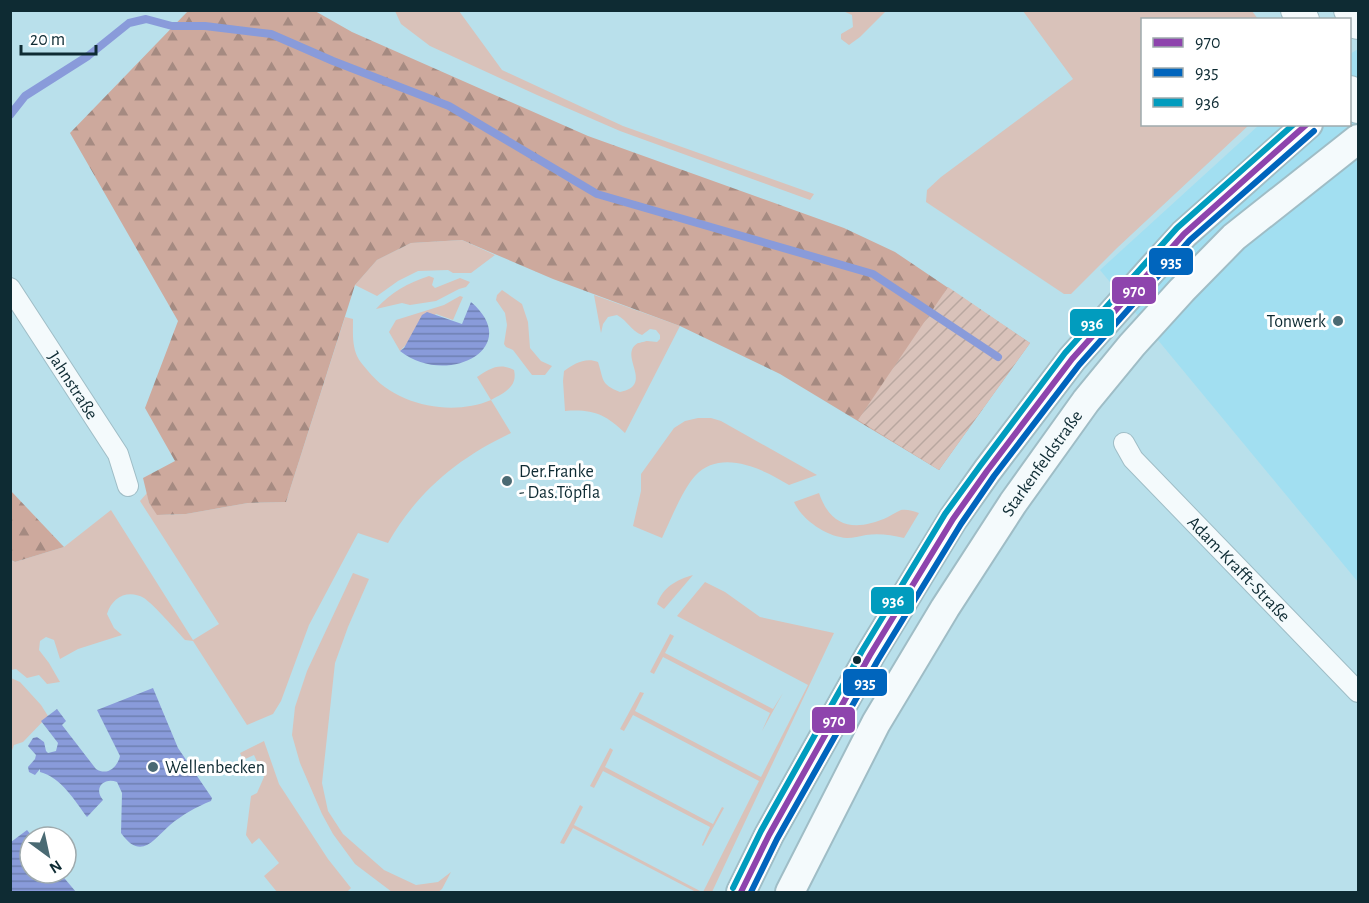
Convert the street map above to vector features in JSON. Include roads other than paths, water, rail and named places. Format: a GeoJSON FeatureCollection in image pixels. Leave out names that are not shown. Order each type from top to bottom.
{"type":"FeatureCollection","features":[{"type":"Feature","properties":{"kind":"main road"},"geometry":{"type":"LineString","coordinates":[[1350,10],[1359,23]]}},
{"type":"Feature","properties":{"kind":"main road"},"geometry":{"type":"LineString","coordinates":[[1351,94],[1359,107]]}},
{"type":"Feature","properties":{"kind":"main road","name":"Starkenfeldstraße"},"geometry":{"type":"LineString","coordinates":[[741,892],[769,835],[870,655],[953,519],[993,462],[1072,359],[1154,267],[1201,219],[1306,126]]}},
{"type":"Feature","properties":{"kind":"main road","name":"Starkenfeldstraße"},"geometry":{"type":"LineString","coordinates":[[790,892],[876,723],[967,571],[1086,401],[1139,337],[1234,237],[1359,139]]}},
{"type":"Feature","properties":{"kind":"main road"},"geometry":{"type":"LineString","coordinates":[[769,835],[810,855]]}},
{"type":"Feature","properties":{"kind":"street","name":"Jahnstraße"},"geometry":{"type":"LineString","coordinates":[[10,288],[118,454],[128,486]]}},
{"type":"Feature","properties":{"kind":"street","name":"Adam-Krafft-Straße"},"geometry":{"type":"LineString","coordinates":[[1124,443],[1133,459],[1359,692]]}},
{"type":"Feature","properties":{"kind":"waterway"},"geometry":{"type":"LineString","coordinates":[[10,115],[25,96],[88,56],[129,23],[146,19],[172,26],[205,26],[271,34],[449,106],[597,194],[873,274],[998,357]]}},
{"type":"Feature","properties":{"kind":"place","name":"Tonwerk"},"geometry":{"type":"Point","coordinates":[1338,321]}},
{"type":"Feature","properties":{"kind":"place","name":"Der.Franke - Das.Töpfla"},"geometry":{"type":"Point","coordinates":[507,481]}},
{"type":"Feature","properties":{"kind":"place","name":"Wellenbecken"},"geometry":{"type":"Point","coordinates":[153,767]}}]}
